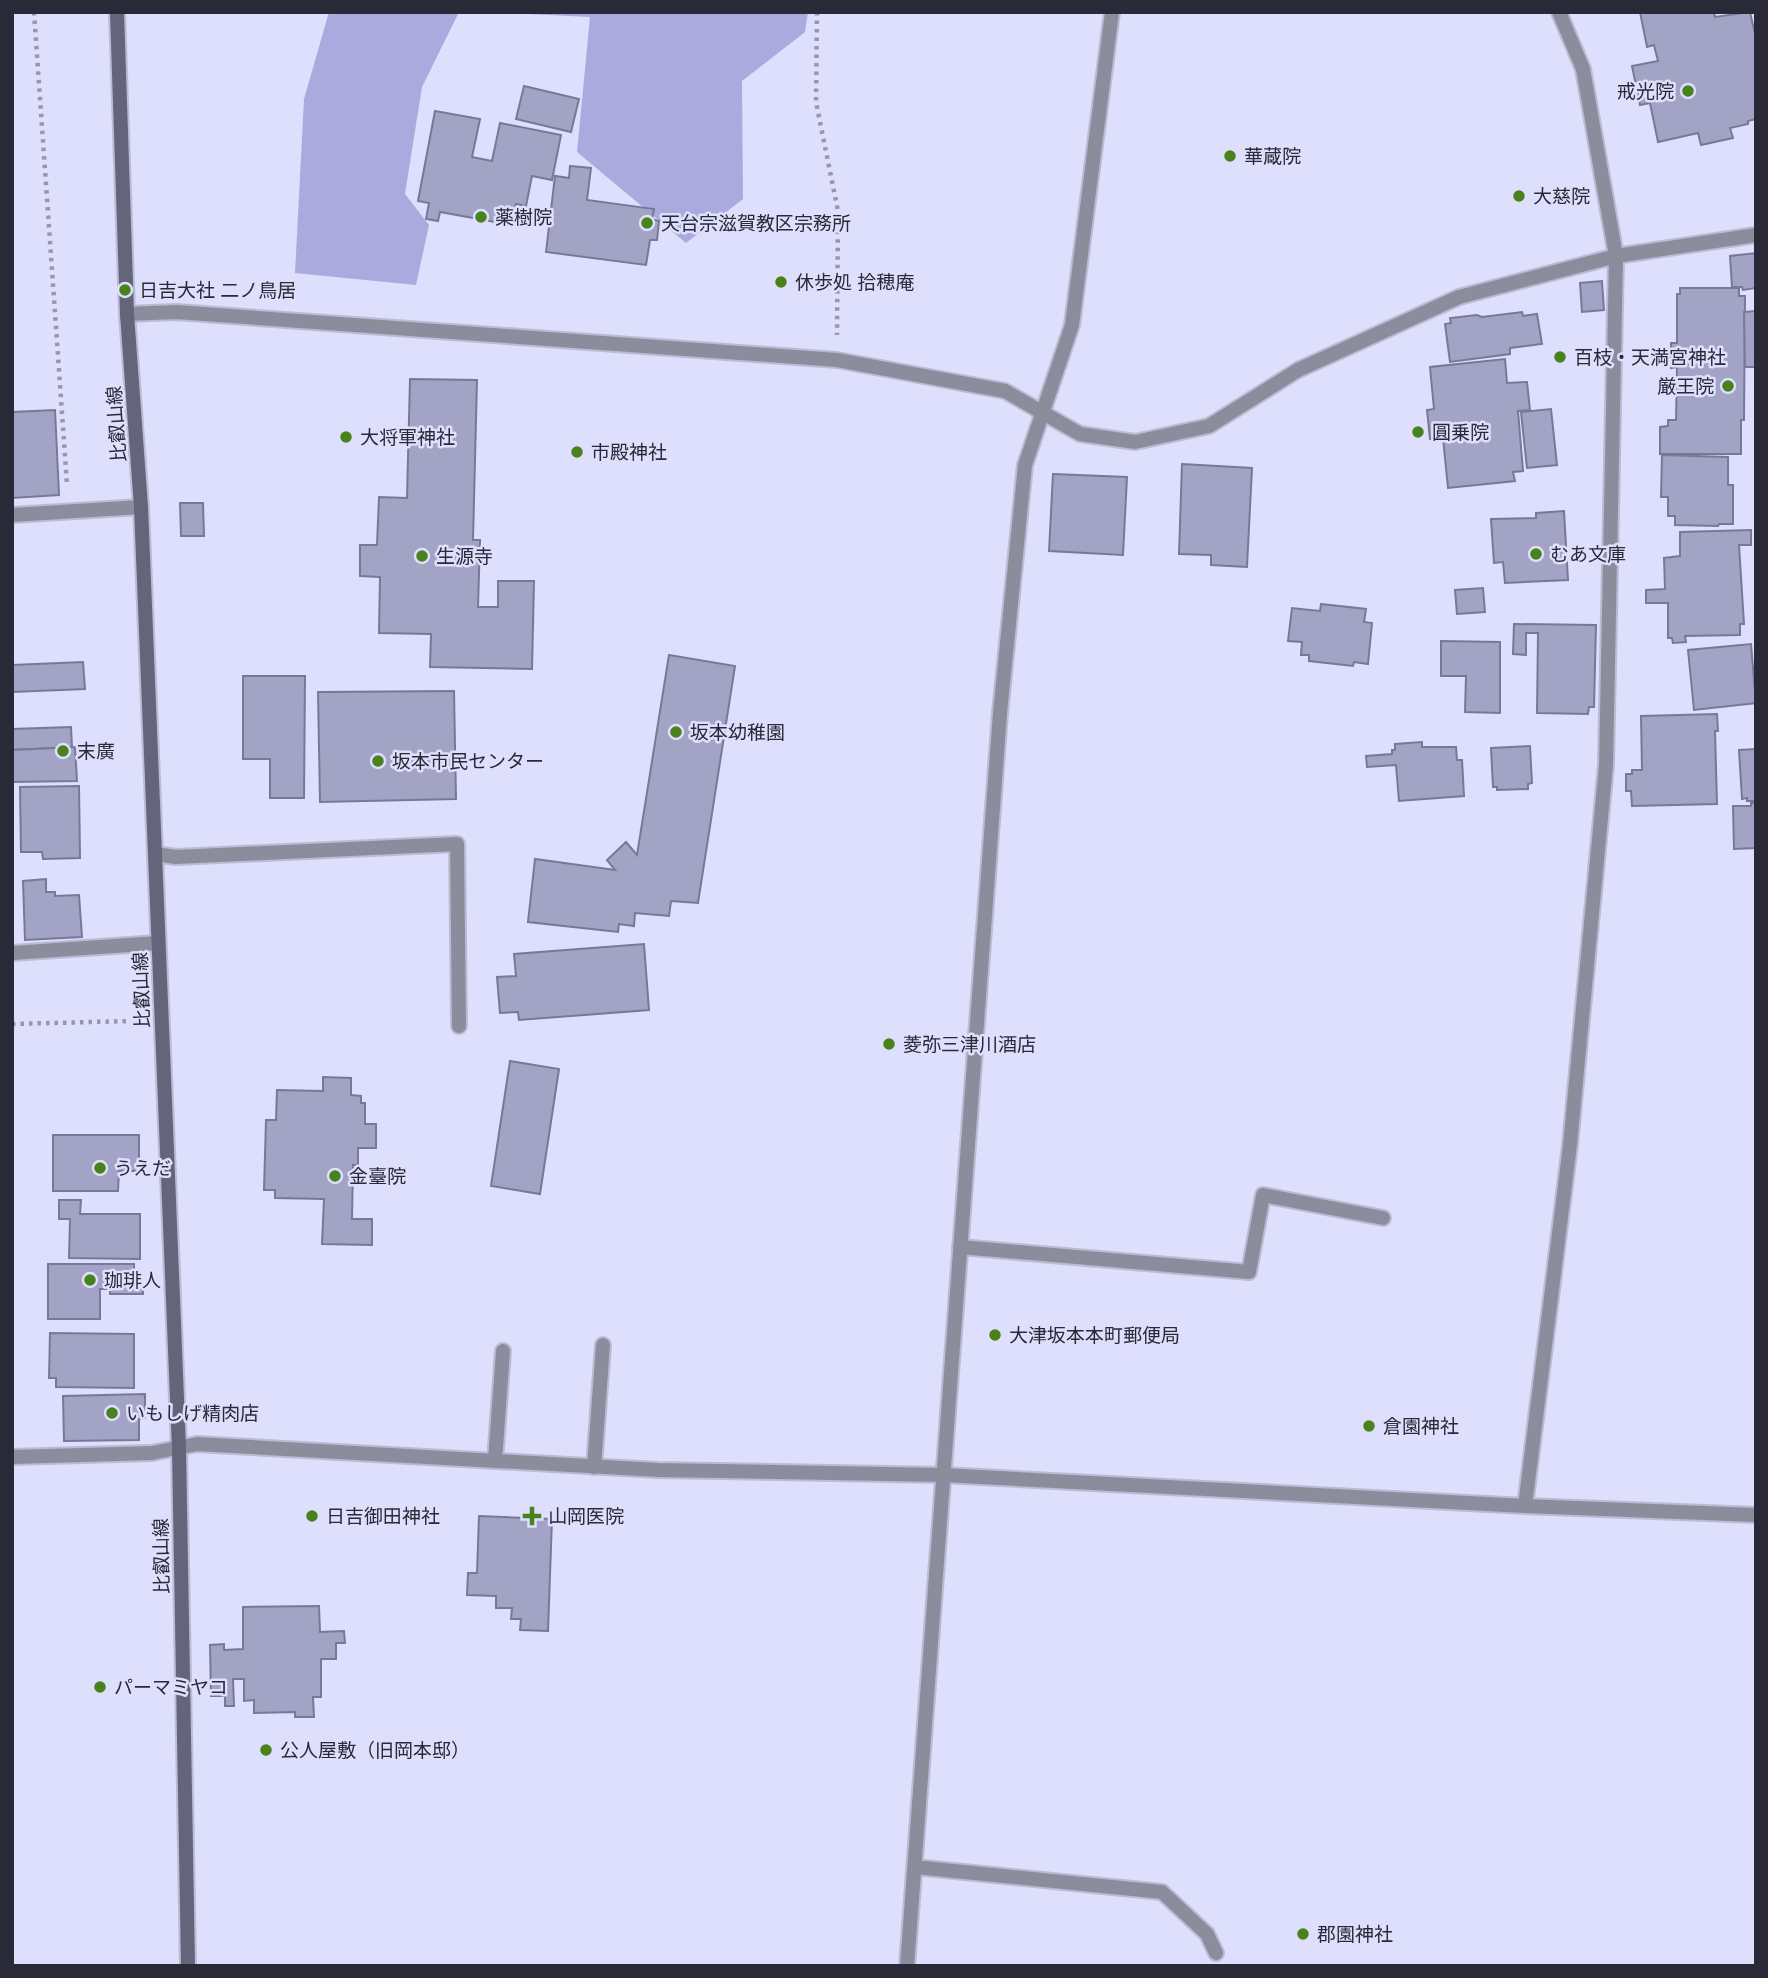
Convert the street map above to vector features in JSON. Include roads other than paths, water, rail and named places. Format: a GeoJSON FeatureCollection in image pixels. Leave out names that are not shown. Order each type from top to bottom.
{"type":"FeatureCollection","features":[{"type":"Feature","properties":{"kind":"main road","name":"比叡山線"},"geometry":{"type":"LineString","coordinates":[[117,12],[127,314],[141,507],[179,1448],[188,1966]]}},
{"type":"Feature","properties":{"kind":"street"},"geometry":{"type":"LineString","coordinates":[[907,1966],[1000,713],[1022,493],[1025,465],[1072,325],[1112,12]]}},
{"type":"Feature","properties":{"kind":"street"},"geometry":{"type":"LineString","coordinates":[[1525,1506],[1570,1145],[1606,765],[1616,256],[1583,69],[1559,12]]}},
{"type":"Feature","properties":{"kind":"street"},"geometry":{"type":"LineString","coordinates":[[127,314],[176,312],[837,360],[1005,391],[1080,435],[1135,442],[1209,426],[1298,370],[1459,296],[1616,256],[1756,235]]}},
{"type":"Feature","properties":{"kind":"street"},"geometry":{"type":"LineString","coordinates":[[12,516],[141,507]]}},
{"type":"Feature","properties":{"kind":"street"},"geometry":{"type":"LineString","coordinates":[[155,854],[176,857],[457,844],[459,1026]]}},
{"type":"Feature","properties":{"kind":"street"},"geometry":{"type":"LineString","coordinates":[[12,953],[158,943]]}},
{"type":"Feature","properties":{"kind":"street"},"geometry":{"type":"LineString","coordinates":[[960,1247],[1249,1272],[1263,1195],[1383,1218]]}},
{"type":"Feature","properties":{"kind":"street"},"geometry":{"type":"LineString","coordinates":[[594,1467],[603,1345]]}},
{"type":"Feature","properties":{"kind":"street"},"geometry":{"type":"LineString","coordinates":[[495,1461],[503,1351]]}},
{"type":"Feature","properties":{"kind":"street"},"geometry":{"type":"LineString","coordinates":[[12,1457],[152,1453],[197,1444],[658,1471],[943,1475],[1525,1506],[1756,1515]]}},
{"type":"Feature","properties":{"kind":"street"},"geometry":{"type":"LineString","coordinates":[[915,1867],[1163,1892],[1207,1934],[1216,1954]]}},
{"type":"Feature","properties":{"kind":"place","name":"戒光院"},"geometry":{"type":"Point","coordinates":[1688,91]}},
{"type":"Feature","properties":{"kind":"place","name":"華蔵院"},"geometry":{"type":"Point","coordinates":[1230,156]}},
{"type":"Feature","properties":{"kind":"place","name":"大慈院"},"geometry":{"type":"Point","coordinates":[1519,196]}},
{"type":"Feature","properties":{"kind":"place","name":"薬樹院"},"geometry":{"type":"Point","coordinates":[481,217]}},
{"type":"Feature","properties":{"kind":"place","name":"天台宗滋賀教区宗務所"},"geometry":{"type":"Point","coordinates":[647,223]}},
{"type":"Feature","properties":{"kind":"place","name":"休歩処 拾穂庵"},"geometry":{"type":"Point","coordinates":[781,282]}},
{"type":"Feature","properties":{"kind":"place","name":"日吉大社 二ノ鳥居"},"geometry":{"type":"Point","coordinates":[125,290]}},
{"type":"Feature","properties":{"kind":"place","name":"百枝・天満宮神社"},"geometry":{"type":"Point","coordinates":[1560,357]}},
{"type":"Feature","properties":{"kind":"place","name":"厳王院"},"geometry":{"type":"Point","coordinates":[1728,386]}},
{"type":"Feature","properties":{"kind":"place","name":"圓乗院"},"geometry":{"type":"Point","coordinates":[1418,432]}},
{"type":"Feature","properties":{"kind":"place","name":"大将軍神社"},"geometry":{"type":"Point","coordinates":[346,437]}},
{"type":"Feature","properties":{"kind":"place","name":"市殿神社"},"geometry":{"type":"Point","coordinates":[577,452]}},
{"type":"Feature","properties":{"kind":"place","name":"むあ文庫"},"geometry":{"type":"Point","coordinates":[1536,554]}},
{"type":"Feature","properties":{"kind":"place","name":"生源寺"},"geometry":{"type":"Point","coordinates":[422,556]}},
{"type":"Feature","properties":{"kind":"place","name":"坂本幼稚園"},"geometry":{"type":"Point","coordinates":[676,732]}},
{"type":"Feature","properties":{"kind":"place","name":"末廣"},"geometry":{"type":"Point","coordinates":[63,751]}},
{"type":"Feature","properties":{"kind":"place","name":"坂本市民センター"},"geometry":{"type":"Point","coordinates":[378,761]}},
{"type":"Feature","properties":{"kind":"place","name":"菱弥三津川酒店"},"geometry":{"type":"Point","coordinates":[889,1044]}},
{"type":"Feature","properties":{"kind":"place","name":"うえだ"},"geometry":{"type":"Point","coordinates":[100,1168]}},
{"type":"Feature","properties":{"kind":"place","name":"金臺院"},"geometry":{"type":"Point","coordinates":[335,1176]}},
{"type":"Feature","properties":{"kind":"place","name":"珈琲人"},"geometry":{"type":"Point","coordinates":[90,1280]}},
{"type":"Feature","properties":{"kind":"place","name":"大津坂本本町郵便局"},"geometry":{"type":"Point","coordinates":[995,1335]}},
{"type":"Feature","properties":{"kind":"place","name":"いもしげ精肉店"},"geometry":{"type":"Point","coordinates":[112,1413]}},
{"type":"Feature","properties":{"kind":"place","name":"倉園神社"},"geometry":{"type":"Point","coordinates":[1369,1426]}},
{"type":"Feature","properties":{"kind":"place","name":"日吉御田神社"},"geometry":{"type":"Point","coordinates":[312,1516]}},
{"type":"Feature","properties":{"kind":"place","name":"山岡医院"},"geometry":{"type":"Point","coordinates":[532,1516]}},
{"type":"Feature","properties":{"kind":"place","name":"パーマミヤコ"},"geometry":{"type":"Point","coordinates":[100,1687]}},
{"type":"Feature","properties":{"kind":"place","name":"公人屋敷（旧岡本邸）"},"geometry":{"type":"Point","coordinates":[266,1750]}},
{"type":"Feature","properties":{"kind":"place","name":"郡園神社"},"geometry":{"type":"Point","coordinates":[1303,1934]}}]}
